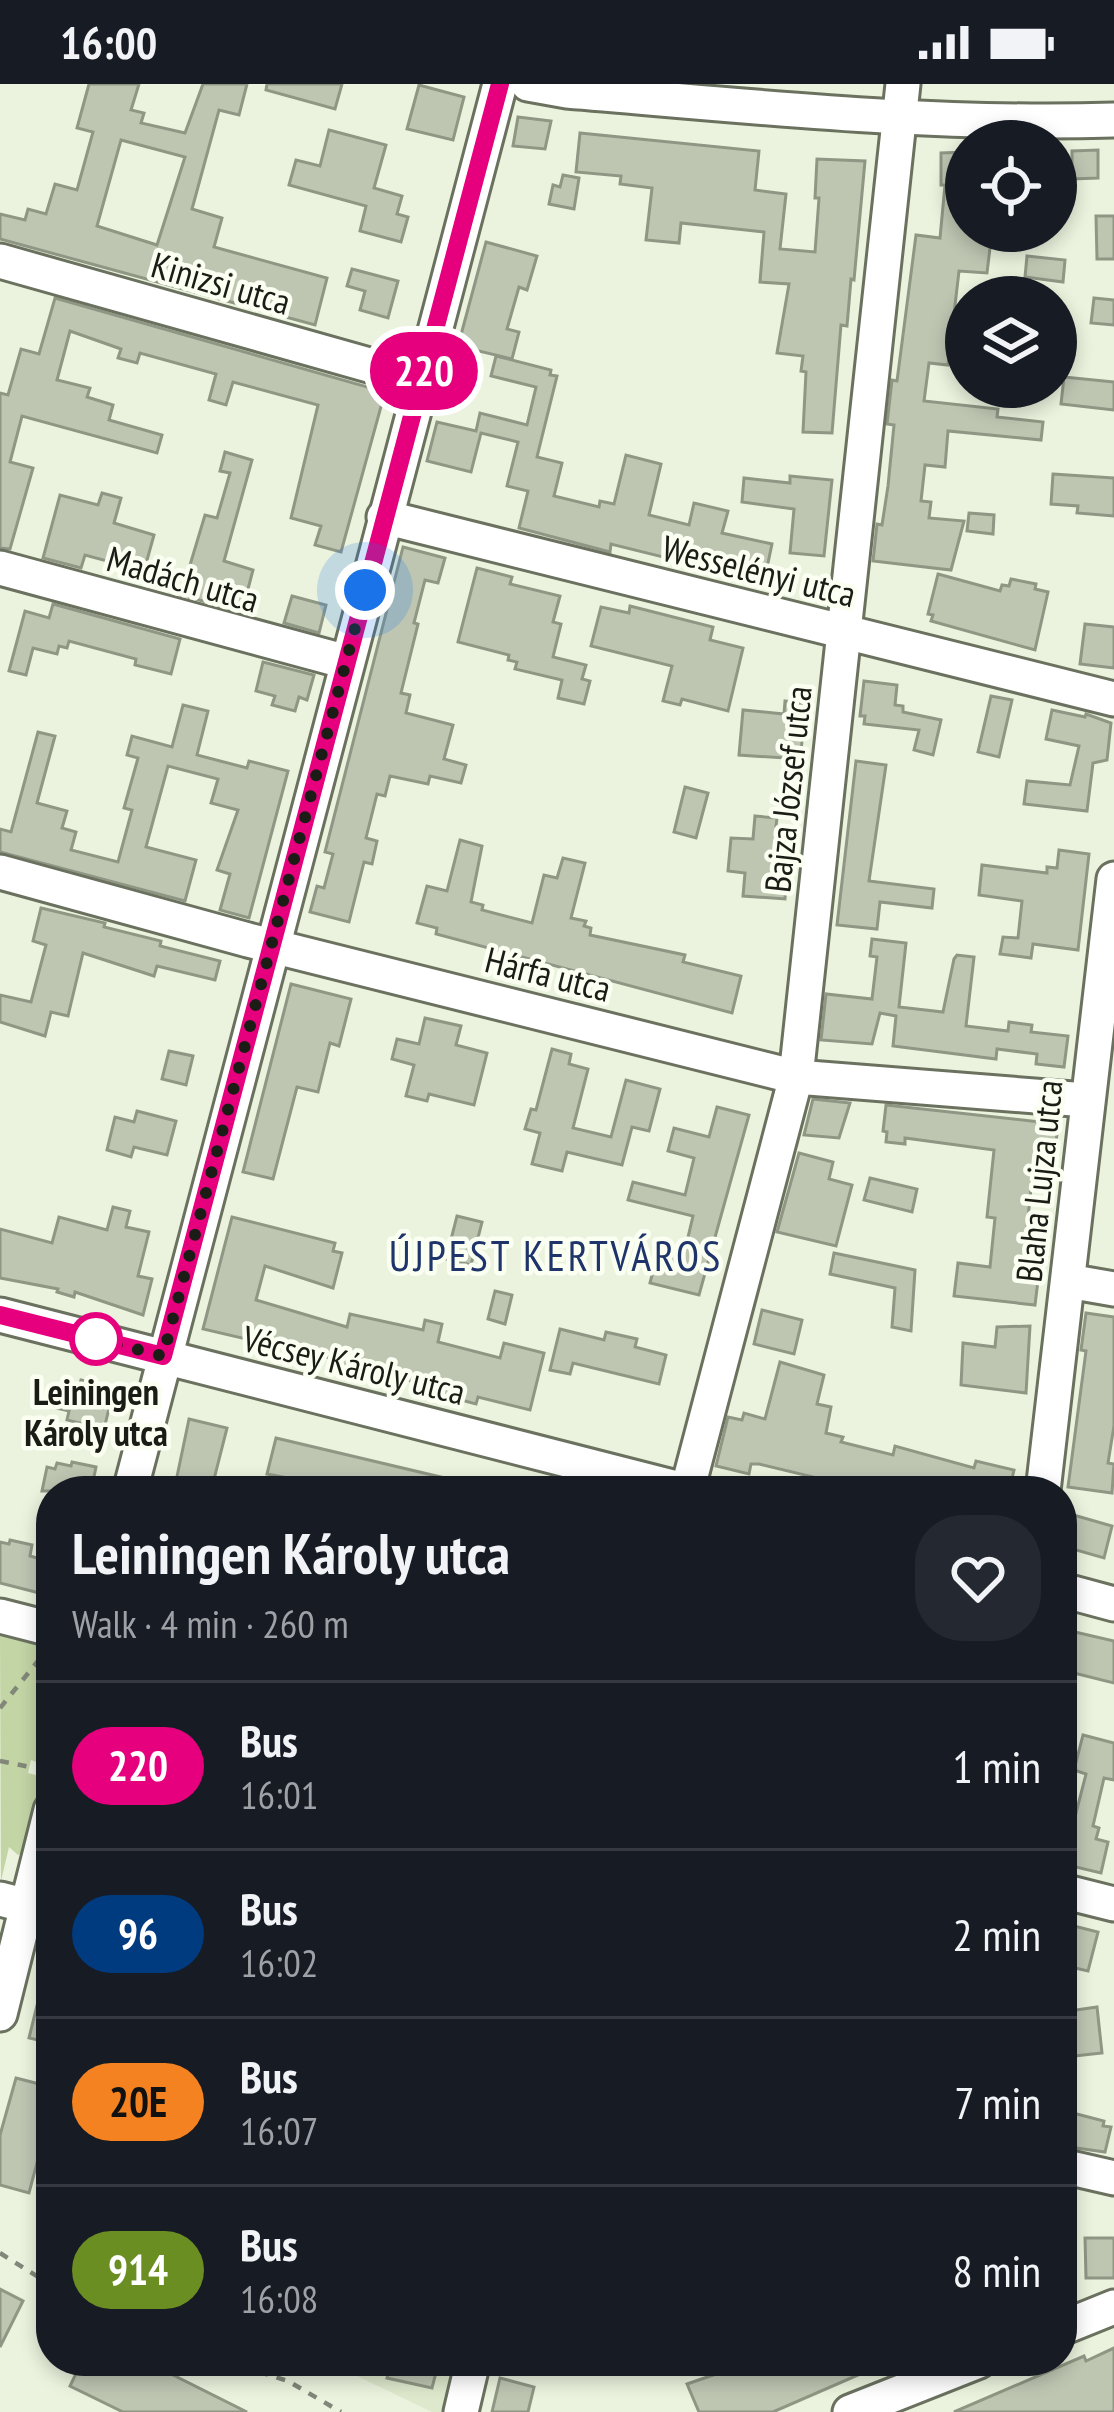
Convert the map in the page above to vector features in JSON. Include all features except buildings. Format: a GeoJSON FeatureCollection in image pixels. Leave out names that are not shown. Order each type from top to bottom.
{"type":"FeatureCollection","features":[{"type":"Feature","properties":{"kind":"street"},"geometry":{"type":"LineString","coordinates":[[134,1476],[500,84]]}},
{"type":"Feature","properties":{"kind":"street"},"geometry":{"type":"LineString","coordinates":[[528,84],[567,91],[901,100],[1022,123],[1114,120]]}},
{"type":"Feature","properties":{"kind":"street","name":"Bajza József utca"},"geometry":{"type":"LineString","coordinates":[[692,1476],[796,1077],[901,100]]}},
{"type":"Feature","properties":{"kind":"street","name":"Kinizsi utca"},"geometry":{"type":"LineString","coordinates":[[0,261],[422,380]]}},
{"type":"Feature","properties":{"kind":"street","name":"Wesselényi utca"},"geometry":{"type":"LineString","coordinates":[[385,518],[1114,699]]}},
{"type":"Feature","properties":{"kind":"street","name":"Madách utca"},"geometry":{"type":"LineString","coordinates":[[0,568],[346,662]]}},
{"type":"Feature","properties":{"kind":"street","name":"Hárfa utca"},"geometry":{"type":"LineString","coordinates":[[0,872],[796,1077],[1086,1100]]}},
{"type":"Feature","properties":{"kind":"street","name":"Blaha Lujza utca"},"geometry":{"type":"LineString","coordinates":[[1045,1476],[1114,879]]}},
{"type":"Feature","properties":{"kind":"street"},"geometry":{"type":"LineString","coordinates":[[1067,1281],[1114,1289]]}},
{"type":"Feature","properties":{"kind":"street","name":"Vécsey Károly utca"},"geometry":{"type":"LineString","coordinates":[[0,1315],[630,1476]]}},
{"type":"Feature","properties":{"kind":"street"},"geometry":{"type":"LineString","coordinates":[[1077,1594],[1114,1604]]}},
{"type":"Feature","properties":{"kind":"street"},"geometry":{"type":"LineString","coordinates":[[0,1616],[36,1625]]}},
{"type":"Feature","properties":{"kind":"street"},"geometry":{"type":"LineString","coordinates":[[0,2014],[36,1868]]}},
{"type":"Feature","properties":{"kind":"street"},"geometry":{"type":"LineString","coordinates":[[1077,1895],[1114,1904]]}},
{"type":"Feature","properties":{"kind":"street"},"geometry":{"type":"LineString","coordinates":[[1077,2169],[1114,2178]]}},
{"type":"Feature","properties":{"kind":"street"},"geometry":{"type":"LineString","coordinates":[[1077,2322],[1114,2307]]}},
{"type":"Feature","properties":{"kind":"street"},"geometry":{"type":"LineString","coordinates":[[461,2412],[469,2376]]}},
{"type":"Feature","properties":{"kind":"street"},"geometry":{"type":"LineString","coordinates":[[850,2412],[941,2376]]}},
{"type":"Feature","properties":{"kind":"path"},"geometry":{"type":"LineString","coordinates":[[0,1708],[36,1664]]}},
{"type":"Feature","properties":{"kind":"path"},"geometry":{"type":"LineString","coordinates":[[0,1761],[35,1768]]}},
{"type":"Feature","properties":{"kind":"path"},"geometry":{"type":"LineString","coordinates":[[0,2253],[36,2276]]}},
{"type":"Feature","properties":{"kind":"path"},"geometry":{"type":"LineString","coordinates":[[272,2376],[341,2412]]}},
{"type":"Feature","properties":{"kind":"shaded area"},"geometry":{"type":"Polygon","coordinates":[[[357,2376],[453,2376],[444,2412],[432,2412],[357,2376]]]}},
{"type":"Feature","properties":{"kind":"green space"},"geometry":{"type":"Polygon","coordinates":[[[0,1631],[36,1641],[36,1762],[31,1760],[28,1773],[36,1775],[36,1824],[30,1849],[18,1855],[9,1847],[1,1881],[0,1631]]]}},
{"type":"Feature","properties":{"kind":"bus line","name":"220"},"geometry":{"type":"LineString","coordinates":[[0,1315],[163,1356],[500,84]]}},
{"type":"Feature","properties":{"kind":"place","name":"Leiningen Károly utca"},"geometry":{"type":"Point","coordinates":[96,1339]}},
{"type":"Feature","properties":{"kind":"district","name":"ÚJPEST KERTVÁROS"},"geometry":{"type":"Point","coordinates":[556,1256]}},
{"type":"Feature","properties":{"kind":"route"},"geometry":{"type":"LineString","coordinates":[[96,1339],[163,1356],[365,590]]}}]}
